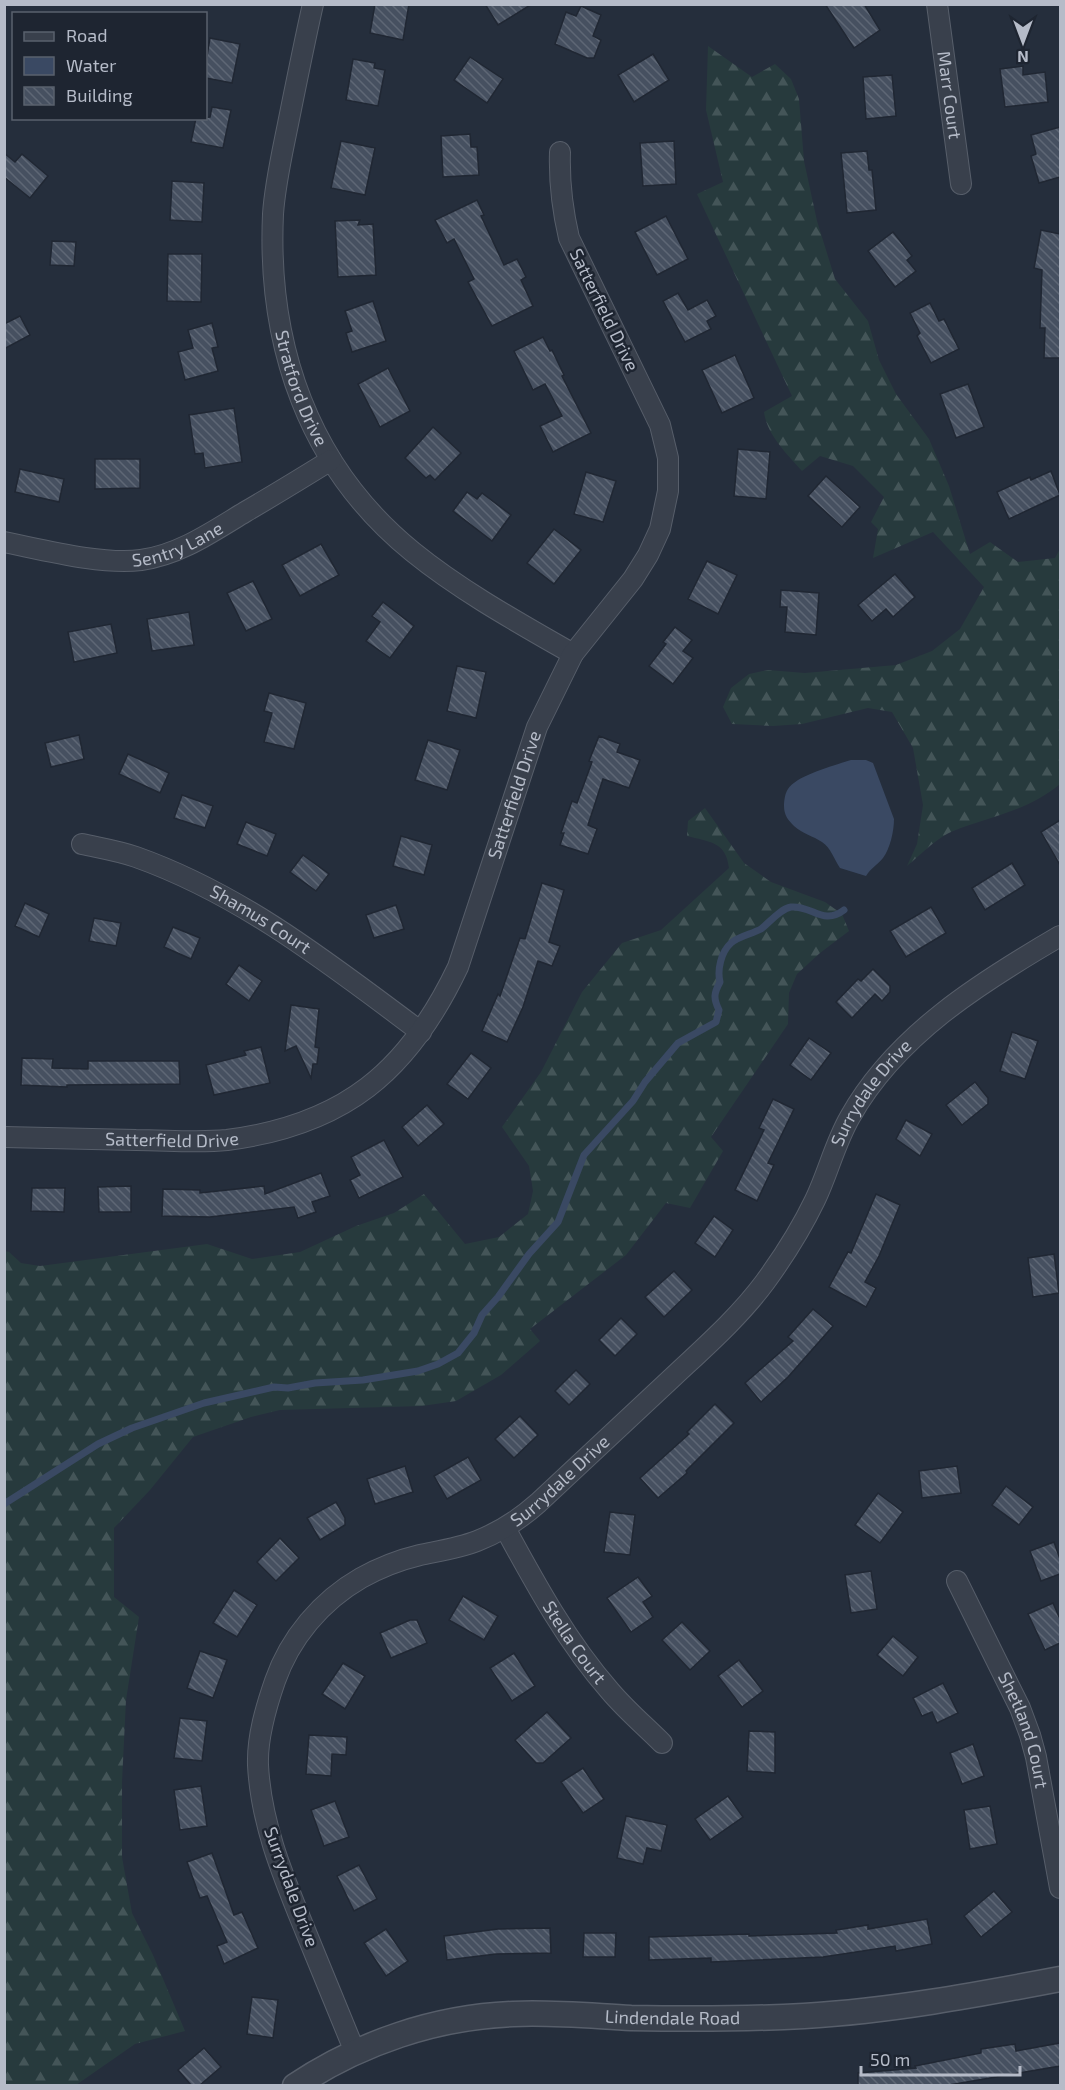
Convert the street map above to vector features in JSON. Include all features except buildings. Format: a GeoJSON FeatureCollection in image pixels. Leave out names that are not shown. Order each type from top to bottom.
{"type":"FeatureCollection","features":[{"type":"Feature","properties":{"kind":"street","name":"Stratford Drive"},"geometry":{"type":"LineString","coordinates":[[313,4],[280,163],[274,212],[272,260],[276,309],[290,373],[310,422],[331,460],[357,496],[386,528],[412,552],[451,579],[573,654]]}},
{"type":"Feature","properties":{"kind":"street","name":"Marr Court"},"geometry":{"type":"LineString","coordinates":[[938,4],[961,184]]}},
{"type":"Feature","properties":{"kind":"street","name":"Satterfield Drive"},"geometry":{"type":"LineString","coordinates":[[4,1137],[225,1140],[275,1131],[314,1119],[348,1101],[379,1079],[398,1061],[441,1003],[458,967],[537,727],[573,654],[633,579],[648,555],[666,509],[668,458],[660,425],[569,238],[560,191],[560,152]]}},
{"type":"Feature","properties":{"kind":"street","name":"Sentry Lane"},"geometry":{"type":"LineString","coordinates":[[4,542],[79,556],[141,560],[193,543],[331,460]]}},
{"type":"Feature","properties":{"kind":"street","name":"Shamus Court"},"geometry":{"type":"LineString","coordinates":[[82,844],[134,856],[218,893],[268,922],[306,948],[421,1032]]}},
{"type":"Feature","properties":{"kind":"street","name":"Surrydale Drive"},"geometry":{"type":"LineString","coordinates":[[355,2052],[280,1869],[268,1832],[261,1793],[258,1763],[261,1731],[271,1692],[289,1648],[304,1628],[332,1599],[359,1579],[389,1564],[476,1542],[506,1528],[538,1503],[734,1320],[765,1283],[792,1243],[815,1200],[850,1118],[870,1087],[893,1059],[933,1021],[974,990],[1060,936]]}},
{"type":"Feature","properties":{"kind":"street","name":"Stella Court"},"geometry":{"type":"LineString","coordinates":[[506,1528],[536,1585],[571,1640],[610,1691],[662,1743]]}},
{"type":"Feature","properties":{"kind":"street","name":"Shetland Court"},"geometry":{"type":"LineString","coordinates":[[957,1581],[1020,1708],[1030,1735],[1060,1888]]}},
{"type":"Feature","properties":{"kind":"street","name":"Lindendale Road"},"geometry":{"type":"LineString","coordinates":[[295,2085],[317,2071],[388,2038],[432,2025],[479,2017],[513,2014],[699,2019],[805,2016],[887,2008],[970,1996],[1060,1979]]}},
{"type":"Feature","properties":{"kind":"green space"},"geometry":{"type":"Polygon","coordinates":[[[708,46],[752,77],[775,64],[791,79],[799,99],[804,161],[817,221],[835,279],[868,321],[879,360],[896,394],[929,439],[949,486],[970,554],[990,542],[1018,562],[1055,558],[1060,549],[1060,784],[1021,807],[951,832],[907,866],[917,844],[923,805],[913,748],[892,712],[868,708],[802,724],[773,726],[732,724],[723,707],[731,688],[749,674],[768,670],[805,673],[896,665],[932,651],[960,629],[984,587],[933,532],[873,558],[878,529],[871,522],[884,497],[853,466],[820,456],[802,471],[778,444],[769,429],[764,412],[792,396],[697,194],[723,182],[706,110],[708,46]]]}},
{"type":"Feature","properties":{"kind":"green space"},"geometry":{"type":"Polygon","coordinates":[[[705,808],[744,863],[771,882],[825,902],[842,914],[849,931],[797,974],[789,993],[788,1024],[711,1137],[723,1151],[690,1208],[666,1203],[626,1255],[530,1329],[540,1341],[501,1375],[456,1401],[422,1406],[280,1410],[251,1417],[193,1437],[150,1490],[114,1528],[114,1597],[139,1617],[126,1700],[122,1782],[122,1857],[132,1913],[153,1955],[185,2031],[135,2044],[76,2085],[5,2085],[5,1251],[21,1263],[40,1266],[207,1244],[252,1259],[300,1252],[356,1226],[394,1213],[424,1194],[465,1244],[499,1237],[528,1214],[533,1191],[529,1166],[502,1127],[541,1072],[582,992],[622,943],[661,930],[729,868],[724,852],[715,844],[687,836],[688,821],[705,808]]]}},
{"type":"Feature","properties":{"kind":"water"},"geometry":{"type":"Polygon","coordinates":[[[851,760],[866,760],[873,763],[894,819],[888,850],[866,876],[840,868],[825,844],[794,826],[784,809],[786,793],[793,784],[817,771],[851,760]]]}},
{"type":"Feature","properties":{"kind":"waterway"},"geometry":{"type":"LineString","coordinates":[[4,1504],[98,1444],[132,1428],[204,1403],[274,1387],[288,1388],[315,1383],[363,1380],[418,1371],[438,1364],[458,1353],[474,1333],[482,1315],[529,1254],[558,1222],[584,1155],[633,1101],[645,1082],[678,1043],[716,1022],[719,1010],[715,993],[720,982],[721,961],[731,943],[761,929],[787,908],[798,907],[824,916],[837,914],[844,910]]}}]}
